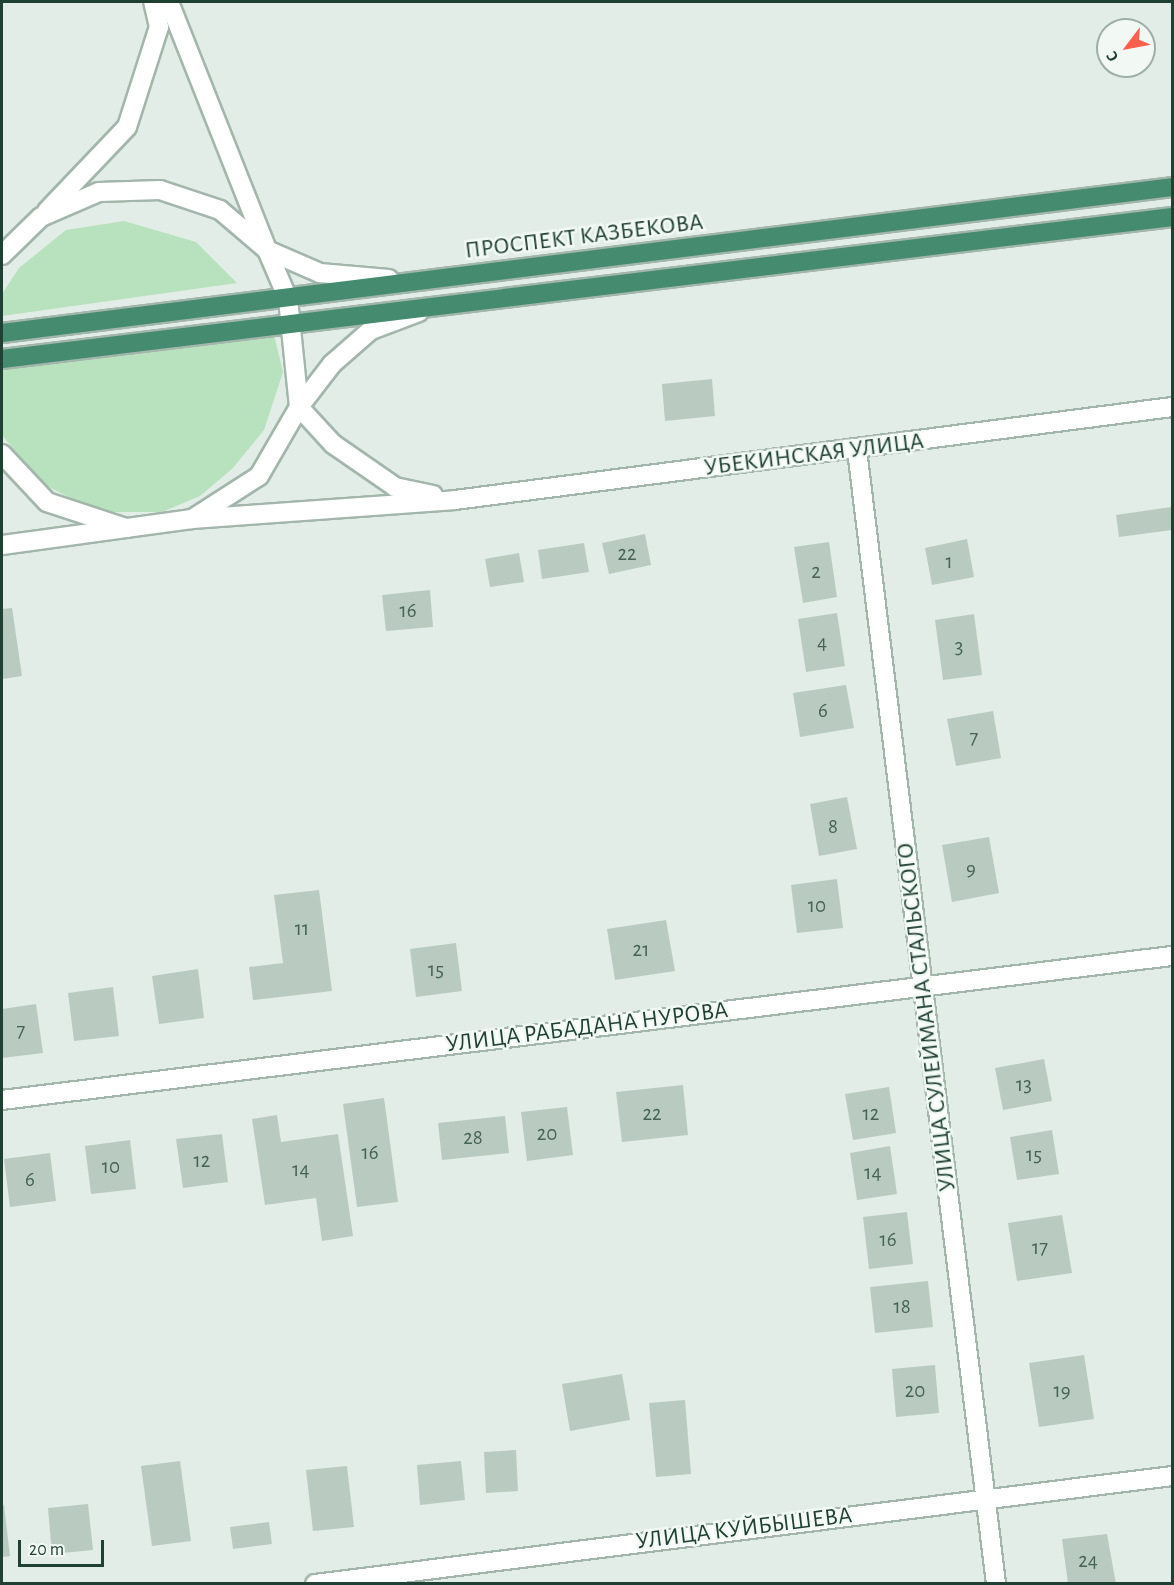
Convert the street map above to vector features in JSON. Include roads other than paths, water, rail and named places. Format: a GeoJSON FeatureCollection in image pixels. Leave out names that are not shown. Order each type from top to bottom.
{"type":"FeatureCollection","features":[{"type":"Feature","properties":{"kind":"highway","name":"ПРОСПЕКТ КАЗБЕКОВА"},"geometry":{"type":"LineString","coordinates":[[2,333],[442,280],[1173,187]]}},
{"type":"Feature","properties":{"kind":"highway","name":"ПРОСПЕКТ КАЗБЕКОВА"},"geometry":{"type":"LineString","coordinates":[[2,359],[443,302],[1173,217]]}},
{"type":"Feature","properties":{"kind":"street"},"geometry":{"type":"LineString","coordinates":[[2,255],[127,127],[159,27],[153,2]]}},
{"type":"Feature","properties":{"kind":"street"},"geometry":{"type":"LineString","coordinates":[[169,2],[288,299],[299,407],[333,444],[395,487],[455,500]]}},
{"type":"Feature","properties":{"kind":"street"},"geometry":{"type":"LineString","coordinates":[[41,217],[99,192],[160,190],[220,210],[267,250],[320,273],[368,279],[442,280]]}},
{"type":"Feature","properties":{"kind":"street"},"geometry":{"type":"LineString","coordinates":[[192,519],[259,476],[299,407],[332,364],[371,330],[443,302]]}},
{"type":"Feature","properties":{"kind":"street","name":"УБЕКИНСКАЯ УЛИЦА"},"geometry":{"type":"LineString","coordinates":[[2,545],[192,519],[455,500],[857,450],[1173,407]]}},
{"type":"Feature","properties":{"kind":"street","name":"УЛИЦА СУЛЕЙМАНА СТАЛЬСКОГО"},"geometry":{"type":"LineString","coordinates":[[857,450],[996,1584]]}},
{"type":"Feature","properties":{"kind":"street"},"geometry":{"type":"LineString","coordinates":[[2,454],[46,502],[126,528]]}},
{"type":"Feature","properties":{"kind":"street","name":"УЛИЦА РАБАДАНА НУРОВА"},"geometry":{"type":"LineString","coordinates":[[2,1100],[1173,956]]}},
{"type":"Feature","properties":{"kind":"street","name":"УЛИЦА КУЙБЫШЕВА"},"geometry":{"type":"LineString","coordinates":[[315,1584],[1173,1476]]}}]}
